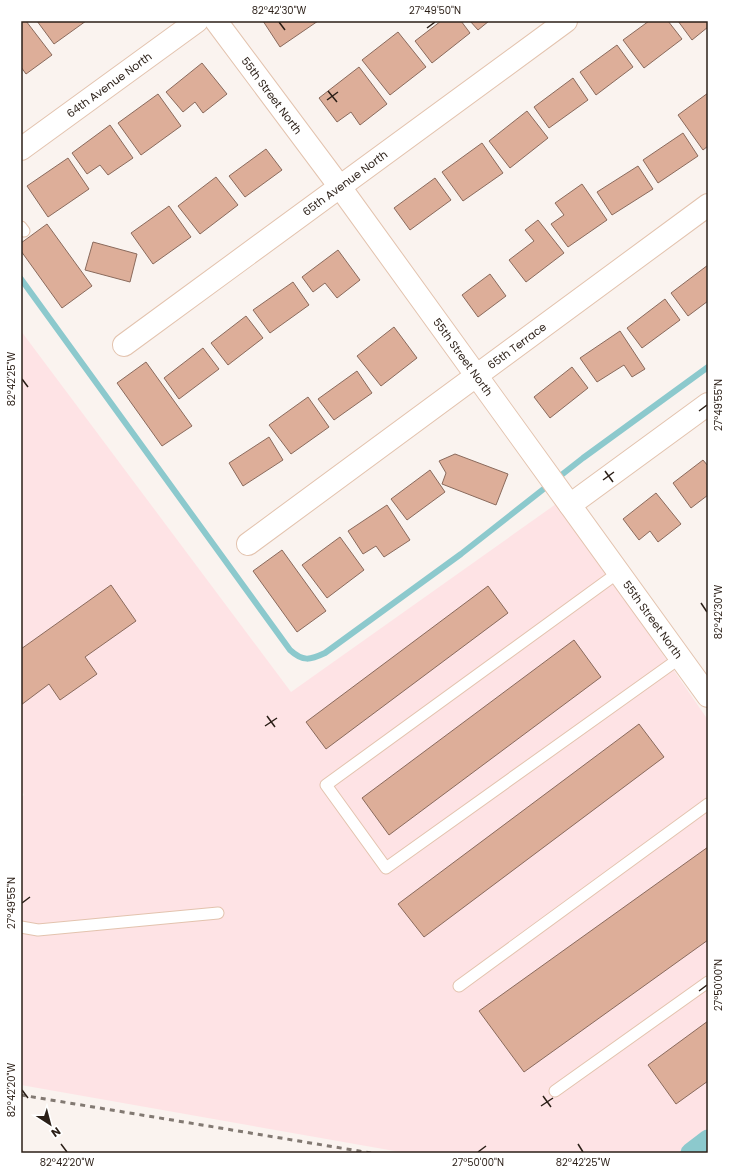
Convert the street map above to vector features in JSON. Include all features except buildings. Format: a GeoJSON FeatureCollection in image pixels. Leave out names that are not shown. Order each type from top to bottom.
{"type":"FeatureCollection","features":[{"type":"Feature","properties":{"kind":"street","name":"64th Avenue North"},"geometry":{"type":"LineString","coordinates":[[21,149],[197,21]]}},
{"type":"Feature","properties":{"kind":"street","name":"55th Street North"},"geometry":{"type":"LineString","coordinates":[[216,21],[340,187],[708,696]]}},
{"type":"Feature","properties":{"kind":"street","name":"65th Avenue North"},"geometry":{"type":"LineString","coordinates":[[124,345],[566,21]]}},
{"type":"Feature","properties":{"kind":"street","name":"65th Terrace"},"geometry":{"type":"LineString","coordinates":[[248,544],[708,205]]}},
{"type":"Feature","properties":{"kind":"street"},"geometry":{"type":"LineString","coordinates":[[567,501],[708,404]]}},
{"type":"Feature","properties":{"kind":"lane"},"geometry":{"type":"LineString","coordinates":[[619,572],[326,785],[386,868],[680,658]]}},
{"type":"Feature","properties":{"kind":"lane"},"geometry":{"type":"LineString","coordinates":[[459,986],[707,808]]}},
{"type":"Feature","properties":{"kind":"lane"},"geometry":{"type":"LineString","coordinates":[[21,927],[38,930],[218,914]]}},
{"type":"Feature","properties":{"kind":"lane"},"geometry":{"type":"LineString","coordinates":[[555,1091],[708,982]]}},
{"type":"Feature","properties":{"kind":"shaded area"},"geometry":{"type":"Polygon","coordinates":[[[21,331],[291,692],[556,504],[615,585],[708,720],[708,1153],[406,1153],[21,1085],[21,797],[24,795],[21,790],[21,331]]]}},
{"type":"Feature","properties":{"kind":"waterway"},"geometry":{"type":"LineString","coordinates":[[21,279],[290,650],[299,657],[307,659],[325,653],[461,554],[583,458],[708,367]]}},
{"type":"Feature","properties":{"kind":"waterway"},"geometry":{"type":"LineString","coordinates":[[691,1153],[708,1140]]}},
{"type":"Feature","properties":{"kind":"railway"},"geometry":{"type":"LineString","coordinates":[[21,1095],[371,1153]]}}]}
